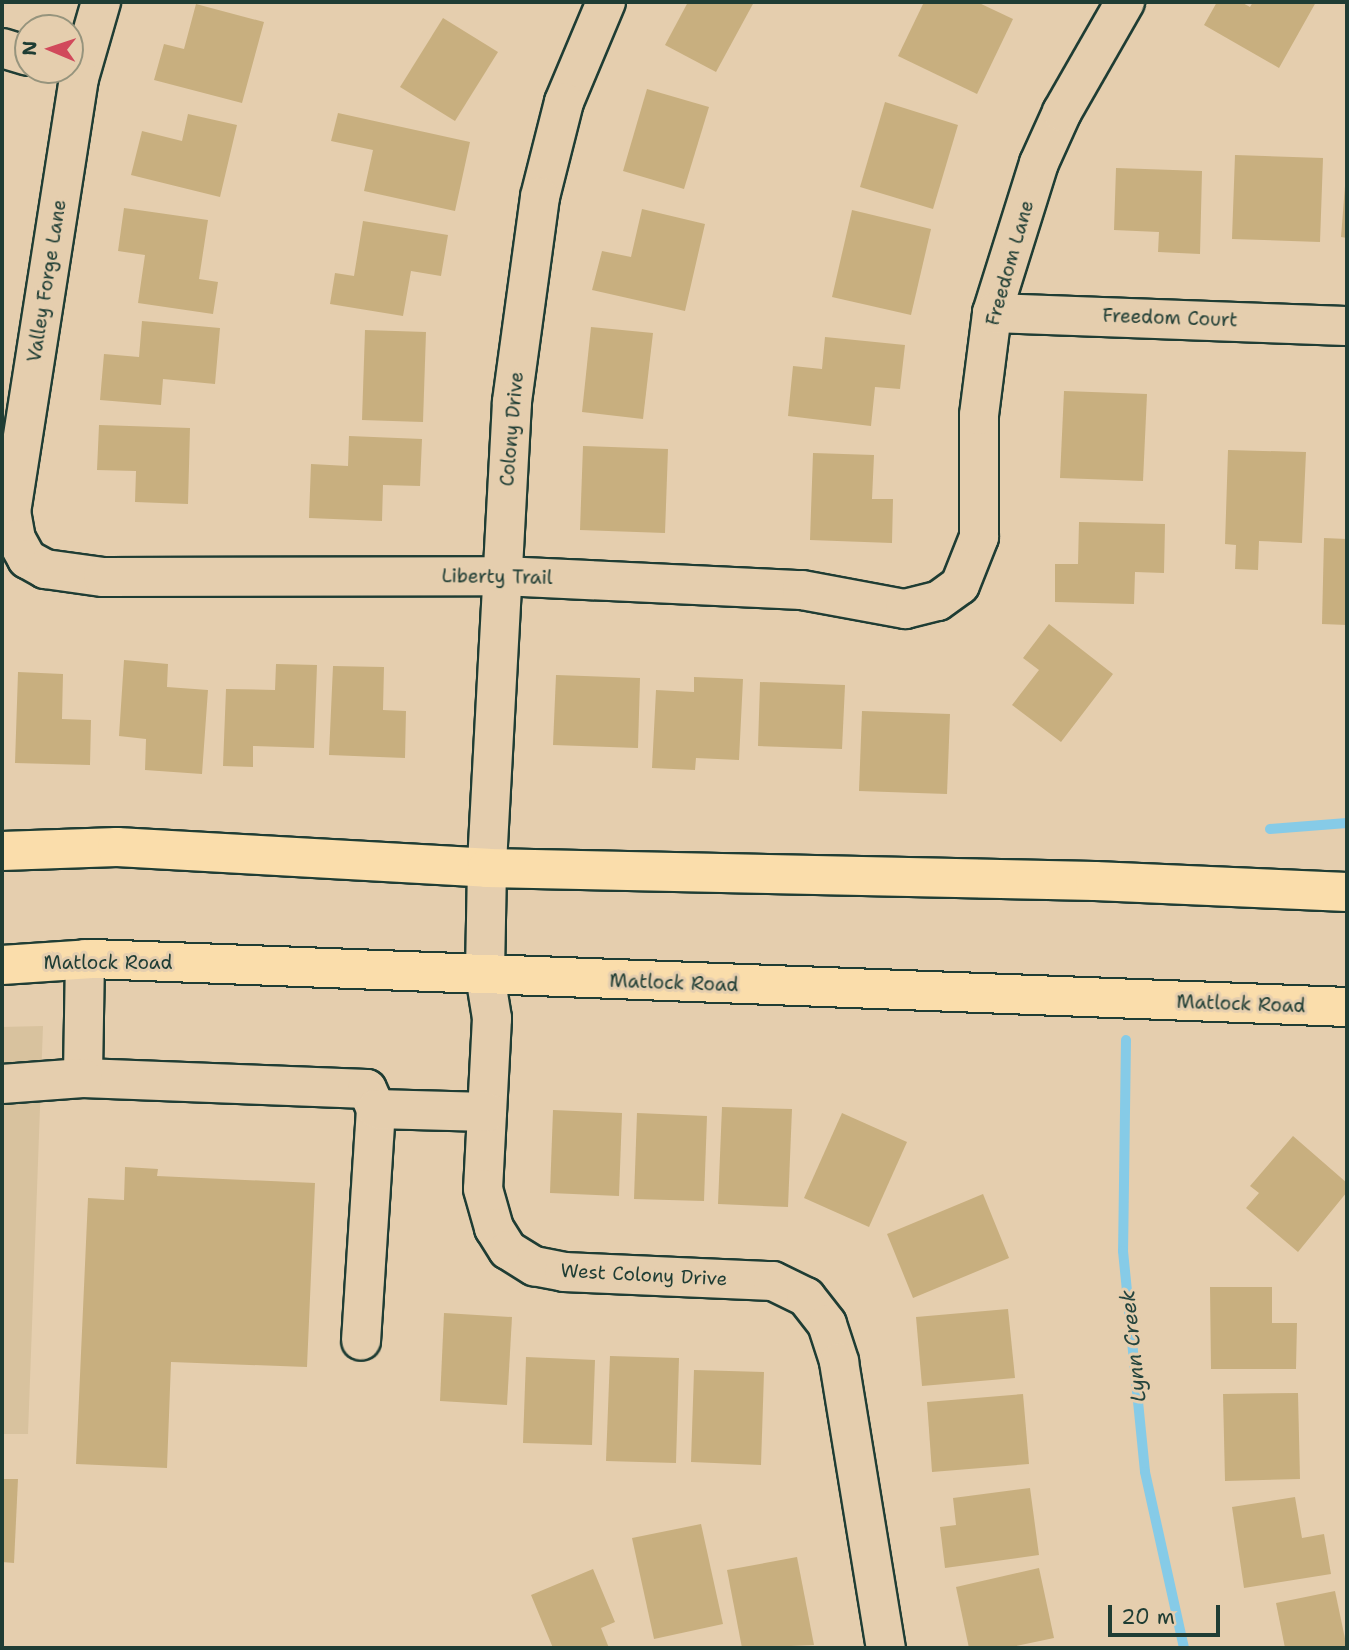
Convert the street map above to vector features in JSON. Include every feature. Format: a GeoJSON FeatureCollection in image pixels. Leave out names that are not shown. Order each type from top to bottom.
{"type":"FeatureCollection","features":[{"type":"Feature","properties":{"kind":"main road"},"geometry":{"type":"LineString","coordinates":[[2,851],[117,847],[487,868],[1095,881],[1347,891]]}},
{"type":"Feature","properties":{"kind":"main road","name":"Matlock Road"},"geometry":{"type":"LineString","coordinates":[[2,965],[85,959],[1075,1000],[1347,1007]]}},
{"type":"Feature","properties":{"kind":"street","name":"Valley Forge Lane"},"geometry":{"type":"LineString","coordinates":[[84,41],[101,2]]}},
{"type":"Feature","properties":{"kind":"street","name":"Colony Drive"},"geometry":{"type":"LineString","coordinates":[[487,868],[512,402],[540,197],[564,102],[607,2]]}},
{"type":"Feature","properties":{"kind":"street","name":"Freedom Lane"},"geometry":{"type":"LineString","coordinates":[[960,585],[979,537],[979,415],[992,313],[1039,163],[1125,2]]}},
{"type":"Feature","properties":{"kind":"street","name":"Valley Forge Lane"},"geometry":{"type":"LineString","coordinates":[[27,559],[16,539],[11,511],[69,84]]}},
{"type":"Feature","properties":{"kind":"street","name":"Freedom Court"},"geometry":{"type":"LineString","coordinates":[[992,313],[1347,326]]}},
{"type":"Feature","properties":{"kind":"street","name":"Liberty Trail"},"geometry":{"type":"LineString","coordinates":[[27,559],[45,569],[103,577],[502,576],[802,590],[905,610],[938,601],[960,585]]}},
{"type":"Feature","properties":{"kind":"street","name":"West Colony Drive"},"geometry":{"type":"LineString","coordinates":[[487,868],[485,975],[492,1018],[483,1189],[494,1228],[508,1250],[534,1266],[564,1272],[773,1281],[806,1297],[827,1324],[839,1362],[886,1648]]}},
{"type":"Feature","properties":{"kind":"street"},"geometry":{"type":"LineString","coordinates":[[83,1078],[85,959]]}},
{"type":"Feature","properties":{"kind":"street"},"geometry":{"type":"LineString","coordinates":[[2,1084],[83,1078],[367,1089],[376,1109],[362,1340]]}},
{"type":"Feature","properties":{"kind":"street"},"geometry":{"type":"LineString","coordinates":[[376,1109],[487,1112]]}},
{"type":"Feature","properties":{"kind":"shaded area"},"geometry":{"type":"Polygon","coordinates":[[[43,1026],[28,1434],[2,1434],[2,1027],[43,1026]]]}},
{"type":"Feature","properties":{"kind":"building"},"geometry":{"type":"Polygon","coordinates":[[[688,2],[754,2],[716,72],[665,45],[688,2]]]}},
{"type":"Feature","properties":{"kind":"building"},"geometry":{"type":"Polygon","coordinates":[[[924,2],[977,2],[1013,19],[977,94],[898,56],[924,2]]]}},
{"type":"Feature","properties":{"kind":"building"},"geometry":{"type":"Polygon","coordinates":[[[1217,2],[1241,2],[1250,7],[1253,2],[1316,2],[1279,68],[1204,25],[1217,2]]]}},
{"type":"Feature","properties":{"kind":"building"},"geometry":{"type":"Polygon","coordinates":[[[196,4],[264,22],[242,103],[154,80],[164,44],[184,49],[196,4]]]}},
{"type":"Feature","properties":{"kind":"building"},"geometry":{"type":"Polygon","coordinates":[[[443,18],[498,52],[455,121],[400,87],[443,18]]]}},
{"type":"Feature","properties":{"kind":"building"},"geometry":{"type":"Polygon","coordinates":[[[647,89],[709,107],[684,189],[623,171],[647,89]]]}},
{"type":"Feature","properties":{"kind":"building"},"geometry":{"type":"Polygon","coordinates":[[[885,102],[958,125],[933,209],[860,187],[885,102]]]}},
{"type":"Feature","properties":{"kind":"building"},"geometry":{"type":"Polygon","coordinates":[[[338,113],[470,142],[455,211],[364,191],[373,150],[331,141],[338,113]]]}},
{"type":"Feature","properties":{"kind":"building"},"geometry":{"type":"Polygon","coordinates":[[[188,114],[237,125],[220,197],[131,175],[142,131],[182,141],[188,114]]]}},
{"type":"Feature","properties":{"kind":"building"},"geometry":{"type":"Polygon","coordinates":[[[1235,155],[1323,158],[1320,242],[1232,239],[1235,155]]]}},
{"type":"Feature","properties":{"kind":"building"},"geometry":{"type":"Polygon","coordinates":[[[1116,168],[1202,171],[1200,254],[1158,252],[1159,232],[1114,230],[1116,168]]]}},
{"type":"Feature","properties":{"kind":"building"},"geometry":{"type":"Polygon","coordinates":[[[1347,186],[1347,238],[1341,237],[1347,186]]]}},
{"type":"Feature","properties":{"kind":"building"},"geometry":{"type":"Polygon","coordinates":[[[124,208],[208,220],[199,279],[218,282],[213,314],[138,303],[145,255],[118,251],[124,208]]]}},
{"type":"Feature","properties":{"kind":"building"},"geometry":{"type":"Polygon","coordinates":[[[642,209],[705,224],[685,311],[592,290],[602,251],[631,257],[642,209]]]}},
{"type":"Feature","properties":{"kind":"building"},"geometry":{"type":"Polygon","coordinates":[[[852,210],[931,229],[911,315],[832,297],[852,210]]]}},
{"type":"Feature","properties":{"kind":"building"},"geometry":{"type":"Polygon","coordinates":[[[363,221],[448,235],[441,276],[411,271],[403,316],[330,304],[335,273],[354,276],[363,221]]]}},
{"type":"Feature","properties":{"kind":"building"},"geometry":{"type":"Polygon","coordinates":[[[142,321],[220,328],[215,384],[163,379],[161,405],[100,400],[104,354],[139,357],[142,321]]]}},
{"type":"Feature","properties":{"kind":"building"},"geometry":{"type":"Polygon","coordinates":[[[591,327],[653,333],[643,419],[582,412],[591,327]]]}},
{"type":"Feature","properties":{"kind":"building"},"geometry":{"type":"Polygon","coordinates":[[[365,330],[426,332],[423,422],[362,420],[365,330]]]}},
{"type":"Feature","properties":{"kind":"building"},"geometry":{"type":"Polygon","coordinates":[[[825,337],[905,345],[900,389],[875,387],[871,426],[788,416],[793,366],[822,369],[825,337]]]}},
{"type":"Feature","properties":{"kind":"building"},"geometry":{"type":"Polygon","coordinates":[[[1064,391],[1147,394],[1143,481],[1060,478],[1064,391]]]}},
{"type":"Feature","properties":{"kind":"building"},"geometry":{"type":"Polygon","coordinates":[[[99,425],[190,428],[188,504],[135,502],[136,471],[97,470],[99,425]]]}},
{"type":"Feature","properties":{"kind":"building"},"geometry":{"type":"Polygon","coordinates":[[[349,436],[422,439],[420,486],[383,485],[382,521],[309,518],[311,464],[348,466],[349,436]]]}},
{"type":"Feature","properties":{"kind":"building"},"geometry":{"type":"Polygon","coordinates":[[[583,446],[668,449],[665,533],[580,530],[583,446]]]}},
{"type":"Feature","properties":{"kind":"building"},"geometry":{"type":"Polygon","coordinates":[[[1228,450],[1306,452],[1302,543],[1259,541],[1258,570],[1235,569],[1236,545],[1225,544],[1228,450]]]}},
{"type":"Feature","properties":{"kind":"building"},"geometry":{"type":"Polygon","coordinates":[[[813,453],[874,455],[872,499],[893,499],[892,543],[810,540],[813,453]]]}},
{"type":"Feature","properties":{"kind":"building"},"geometry":{"type":"Polygon","coordinates":[[[1079,522],[1165,524],[1164,573],[1135,572],[1134,604],[1055,602],[1055,564],[1078,564],[1079,522]]]}},
{"type":"Feature","properties":{"kind":"building"},"geometry":{"type":"Polygon","coordinates":[[[1324,538],[1347,539],[1347,625],[1322,624],[1324,538]]]}},
{"type":"Feature","properties":{"kind":"building"},"geometry":{"type":"Polygon","coordinates":[[[1049,624],[1113,674],[1061,742],[1012,705],[1039,670],[1023,658],[1049,624]]]}},
{"type":"Feature","properties":{"kind":"building"},"geometry":{"type":"Polygon","coordinates":[[[124,660],[168,664],[167,687],[208,690],[202,774],[145,770],[146,739],[119,736],[124,660]]]}},
{"type":"Feature","properties":{"kind":"building"},"geometry":{"type":"Polygon","coordinates":[[[276,664],[317,665],[314,748],[253,746],[253,767],[223,766],[226,689],[275,690],[276,664]]]}},
{"type":"Feature","properties":{"kind":"building"},"geometry":{"type":"Polygon","coordinates":[[[333,666],[384,667],[383,710],[406,711],[405,758],[329,755],[333,666]]]}},
{"type":"Feature","properties":{"kind":"building"},"geometry":{"type":"Polygon","coordinates":[[[18,672],[63,674],[62,719],[91,720],[90,765],[15,763],[18,672]]]}},
{"type":"Feature","properties":{"kind":"building"},"geometry":{"type":"Polygon","coordinates":[[[556,675],[640,678],[638,748],[553,745],[556,675]]]}},
{"type":"Feature","properties":{"kind":"building"},"geometry":{"type":"Polygon","coordinates":[[[694,677],[743,679],[739,760],[696,758],[695,770],[652,768],[656,690],[694,692],[694,677]]]}},
{"type":"Feature","properties":{"kind":"building"},"geometry":{"type":"Polygon","coordinates":[[[760,682],[845,685],[842,749],[758,746],[760,682]]]}},
{"type":"Feature","properties":{"kind":"building"},"geometry":{"type":"Polygon","coordinates":[[[862,711],[950,714],[947,794],[859,791],[862,711]]]}},
{"type":"Feature","properties":{"kind":"building"},"geometry":{"type":"Polygon","coordinates":[[[722,1107],[792,1109],[788,1207],[718,1204],[722,1107]]]}},
{"type":"Feature","properties":{"kind":"building"},"geometry":{"type":"Polygon","coordinates":[[[553,1110],[622,1113],[619,1196],[550,1193],[553,1110]]]}},
{"type":"Feature","properties":{"kind":"building"},"geometry":{"type":"Polygon","coordinates":[[[637,1113],[707,1116],[704,1201],[634,1199],[637,1113]]]}},
{"type":"Feature","properties":{"kind":"building"},"geometry":{"type":"Polygon","coordinates":[[[842,1113],[907,1142],[869,1227],[804,1198],[842,1113]]]}},
{"type":"Feature","properties":{"kind":"building"},"geometry":{"type":"Polygon","coordinates":[[[1293,1136],[1347,1183],[1347,1192],[1298,1252],[1246,1208],[1259,1193],[1250,1186],[1293,1136]]]}},
{"type":"Feature","properties":{"kind":"building"},"geometry":{"type":"Polygon","coordinates":[[[125,1167],[158,1169],[157,1176],[315,1183],[307,1367],[171,1362],[167,1468],[76,1464],[88,1198],[124,1200],[125,1167]]]}},
{"type":"Feature","properties":{"kind":"building"},"geometry":{"type":"Polygon","coordinates":[[[983,1194],[1009,1258],[913,1298],[887,1234],[983,1194]]]}},
{"type":"Feature","properties":{"kind":"building"},"geometry":{"type":"Polygon","coordinates":[[[1210,1287],[1272,1287],[1272,1323],[1297,1323],[1296,1369],[1211,1369],[1210,1287]]]}},
{"type":"Feature","properties":{"kind":"building"},"geometry":{"type":"Polygon","coordinates":[[[1008,1309],[1015,1378],[922,1386],[916,1317],[1008,1309]]]}},
{"type":"Feature","properties":{"kind":"building"},"geometry":{"type":"Polygon","coordinates":[[[444,1313],[512,1317],[507,1405],[440,1401],[444,1313]]]}},
{"type":"Feature","properties":{"kind":"building"},"geometry":{"type":"Polygon","coordinates":[[[610,1356],[679,1358],[676,1463],[606,1461],[610,1356]]]}},
{"type":"Feature","properties":{"kind":"building"},"geometry":{"type":"Polygon","coordinates":[[[526,1357],[595,1360],[592,1445],[523,1443],[526,1357]]]}},
{"type":"Feature","properties":{"kind":"building"},"geometry":{"type":"Polygon","coordinates":[[[694,1370],[764,1372],[761,1465],[691,1462],[694,1370]]]}},
{"type":"Feature","properties":{"kind":"building"},"geometry":{"type":"Polygon","coordinates":[[[1298,1393],[1300,1479],[1225,1481],[1223,1394],[1298,1393]]]}},
{"type":"Feature","properties":{"kind":"building"},"geometry":{"type":"Polygon","coordinates":[[[1023,1394],[1029,1464],[932,1472],[927,1402],[1023,1394]]]}},
{"type":"Feature","properties":{"kind":"building"},"geometry":{"type":"Polygon","coordinates":[[[2,1479],[18,1479],[14,1563],[2,1562],[2,1479]]]}},
{"type":"Feature","properties":{"kind":"building"},"geometry":{"type":"Polygon","coordinates":[[[1030,1488],[1039,1555],[945,1568],[940,1527],[956,1525],[953,1498],[1030,1488]]]}},
{"type":"Feature","properties":{"kind":"building"},"geometry":{"type":"Polygon","coordinates":[[[1295,1497],[1302,1538],[1324,1534],[1331,1574],[1244,1588],[1232,1507],[1295,1497]]]}},
{"type":"Feature","properties":{"kind":"building"},"geometry":{"type":"Polygon","coordinates":[[[701,1524],[723,1624],[654,1639],[632,1538],[701,1524]]]}},
{"type":"Feature","properties":{"kind":"building"},"geometry":{"type":"Polygon","coordinates":[[[797,1557],[814,1645],[742,1648],[727,1570],[797,1557]]]}},
{"type":"Feature","properties":{"kind":"building"},"geometry":{"type":"Polygon","coordinates":[[[1039,1568],[1054,1638],[1007,1648],[969,1648],[956,1587],[1039,1568]]]}},
{"type":"Feature","properties":{"kind":"building"},"geometry":{"type":"Polygon","coordinates":[[[593,1569],[615,1622],[601,1628],[609,1648],[553,1648],[531,1595],[593,1569]]]}},
{"type":"Feature","properties":{"kind":"building"},"geometry":{"type":"Polygon","coordinates":[[[1335,1591],[1347,1648],[1285,1648],[1276,1603],[1335,1591]]]}},
{"type":"Feature","properties":{"kind":"waterway","name":"Lynn Creek"},"geometry":{"type":"LineString","coordinates":[[1270,829],[1347,823]]}},
{"type":"Feature","properties":{"kind":"waterway","name":"Lynn Creek"},"geometry":{"type":"LineString","coordinates":[[1126,1040],[1123,1251],[1145,1472],[1184,1648]]}}]}
